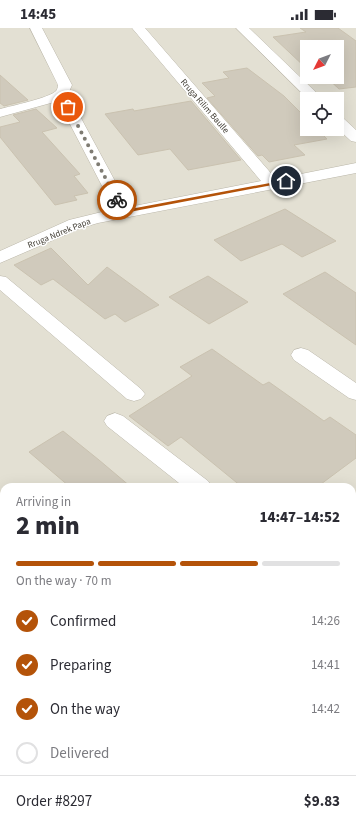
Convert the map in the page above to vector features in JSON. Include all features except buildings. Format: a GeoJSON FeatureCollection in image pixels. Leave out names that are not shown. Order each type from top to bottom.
{"type":"FeatureCollection","features":[{"type":"Feature","properties":{"kind":"street"},"geometry":{"type":"LineString","coordinates":[[0,113],[50,99],[61,94],[64,90],[65,85],[36,28]]}},
{"type":"Feature","properties":{"kind":"street","name":"Rruga Rilim Baulle"},"geometry":{"type":"LineString","coordinates":[[138,28],[272,184]]}},
{"type":"Feature","properties":{"kind":"street"},"geometry":{"type":"LineString","coordinates":[[242,28],[309,92]]}},
{"type":"Feature","properties":{"kind":"street"},"geometry":{"type":"LineString","coordinates":[[61,94],[124,212]]}},
{"type":"Feature","properties":{"kind":"street"},"geometry":{"type":"LineString","coordinates":[[344,127],[356,138]]}},
{"type":"Feature","properties":{"kind":"street","name":"Rruga Ndrek Papa"},"geometry":{"type":"LineString","coordinates":[[0,258],[76,224],[124,212],[356,168]]}},
{"type":"Feature","properties":{"kind":"street"},"geometry":{"type":"LineString","coordinates":[[0,281],[134,394]]}},
{"type":"Feature","properties":{"kind":"street"},"geometry":{"type":"LineString","coordinates":[[301,355],[356,393]]}},
{"type":"Feature","properties":{"kind":"street"},"geometry":{"type":"LineString","coordinates":[[116,421],[195,483]]}},
{"type":"Feature","properties":{"kind":"shaded area"},"geometry":{"type":"Polygon","coordinates":[[[0,28],[356,28],[356,483],[0,483],[0,28]]]}},
{"type":"Feature","properties":{"kind":"way so far"},"geometry":{"type":"LineString","coordinates":[[68,107],[117,200]]}},
{"type":"Feature","properties":{"kind":"route"},"geometry":{"type":"LineString","coordinates":[[117,200],[124,212],[286,181]]}}]}
